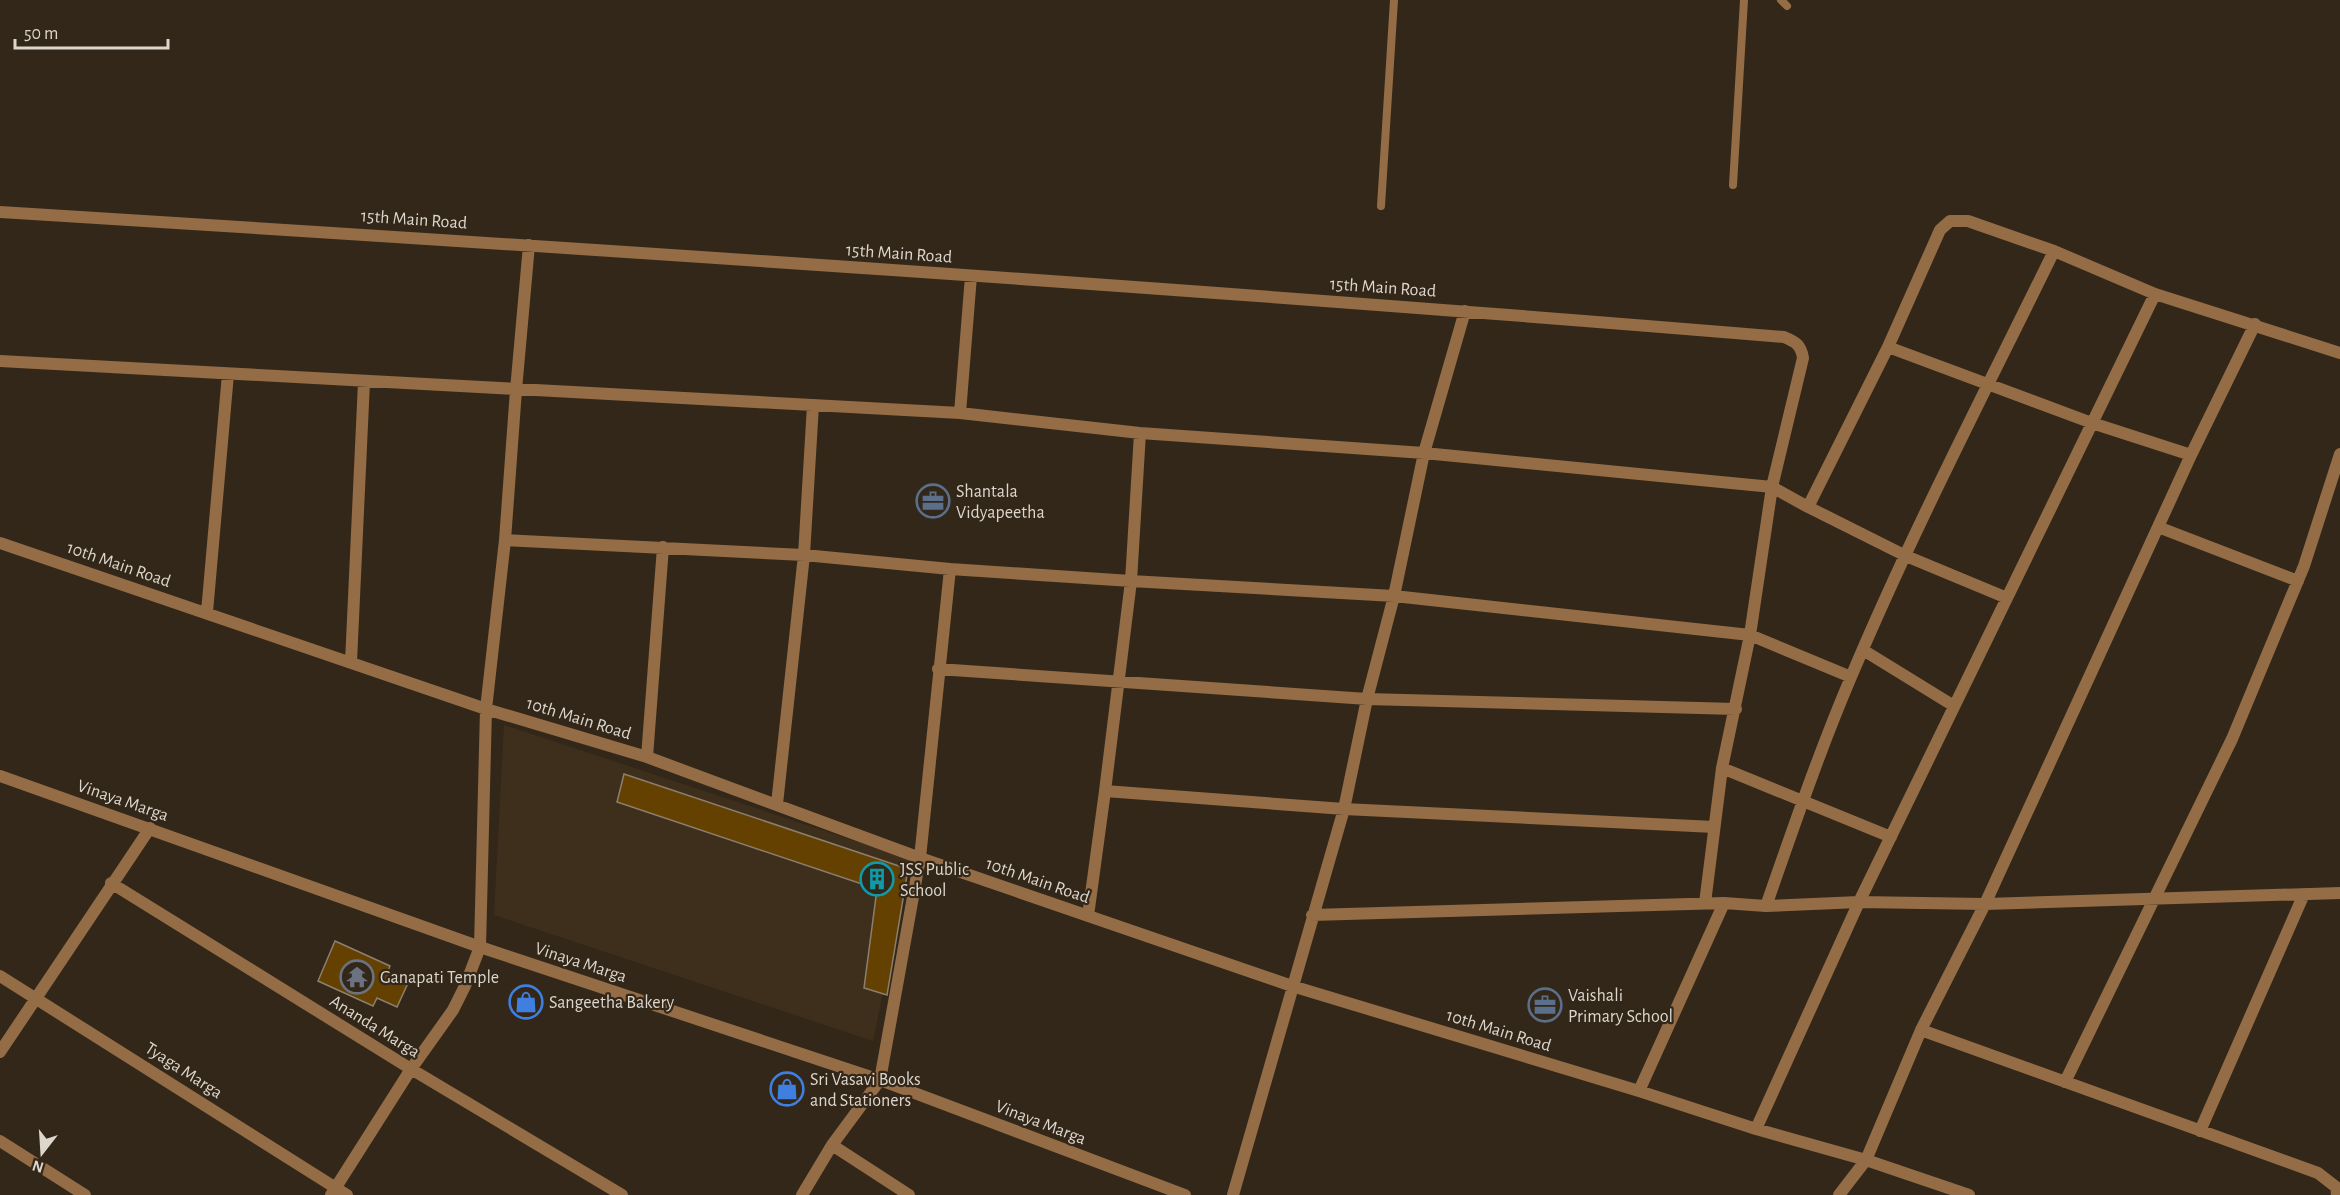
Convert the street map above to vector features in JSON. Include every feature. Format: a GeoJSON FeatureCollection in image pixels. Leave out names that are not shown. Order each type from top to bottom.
{"type":"FeatureCollection","features":[{"type":"Feature","properties":{"kind":"street","name":"15th Main Road"},"geometry":{"type":"LineString","coordinates":[[0,212],[529,245],[1465,311],[1784,337],[1801,347],[1803,358],[1772,487]]}},
{"type":"Feature","properties":{"kind":"street"},"geometry":{"type":"LineString","coordinates":[[1808,507],[1888,347],[1940,230],[1945,224],[1957,220],[1968,221],[2054,251],[2155,294],[2255,324],[2340,353]]}},
{"type":"Feature","properties":{"kind":"street"},"geometry":{"type":"LineString","coordinates":[[333,1192],[411,1069],[453,1010],[480,947],[486,709],[505,540],[529,245]]}},
{"type":"Feature","properties":{"kind":"street"},"geometry":{"type":"LineString","coordinates":[[1766,906],[1803,801],[1851,677],[1906,556],[2054,251]]}},
{"type":"Feature","properties":{"kind":"street"},"geometry":{"type":"LineString","coordinates":[[960,413],[971,276]]}},
{"type":"Feature","properties":{"kind":"street"},"geometry":{"type":"LineString","coordinates":[[1756,1129],[1859,902],[2155,294]]}},
{"type":"Feature","properties":{"kind":"street"},"geometry":{"type":"LineString","coordinates":[[1233,1195],[1344,809],[1367,699],[1394,596],[1424,453],[1465,311]]}},
{"type":"Feature","properties":{"kind":"street"},"geometry":{"type":"LineString","coordinates":[[1839,1195],[1866,1160],[1921,1030],[1985,904],[2191,456],[2255,324]]}},
{"type":"Feature","properties":{"kind":"street"},"geometry":{"type":"LineString","coordinates":[[1888,347],[2092,423],[2191,456]]}},
{"type":"Feature","properties":{"kind":"street"},"geometry":{"type":"LineString","coordinates":[[0,361],[960,413],[1140,433],[1424,453],[1772,487],[1906,556],[2007,598]]}},
{"type":"Feature","properties":{"kind":"street"},"geometry":{"type":"LineString","coordinates":[[207,612],[228,374]]}},
{"type":"Feature","properties":{"kind":"street"},"geometry":{"type":"LineString","coordinates":[[351,662],[364,382]]}},
{"type":"Feature","properties":{"kind":"street"},"geometry":{"type":"LineString","coordinates":[[777,804],[804,555],[813,405]]}},
{"type":"Feature","properties":{"kind":"street"},"geometry":{"type":"LineString","coordinates":[[1088,916],[1131,581],[1140,433]]}},
{"type":"Feature","properties":{"kind":"street"},"geometry":{"type":"LineString","coordinates":[[2066,1082],[2152,900],[2232,739],[2298,581],[2340,454]]}},
{"type":"Feature","properties":{"kind":"street"},"geometry":{"type":"LineString","coordinates":[[1705,903],[1722,768],[1750,635],[1772,487]]}},
{"type":"Feature","properties":{"kind":"street"},"geometry":{"type":"LineString","coordinates":[[2158,527],[2298,581]]}},
{"type":"Feature","properties":{"kind":"street"},"geometry":{"type":"LineString","coordinates":[[505,540],[804,555],[950,569],[1394,596],[1750,635],[1851,677]]}},
{"type":"Feature","properties":{"kind":"street","name":"10th Main Road"},"geometry":{"type":"LineString","coordinates":[[0,543],[486,709],[647,757],[920,858],[1292,986],[1639,1091],[1756,1129],[1866,1160],[1969,1195]]}},
{"type":"Feature","properties":{"kind":"street"},"geometry":{"type":"LineString","coordinates":[[647,757],[663,547]]}},
{"type":"Feature","properties":{"kind":"street"},"geometry":{"type":"LineString","coordinates":[[802,1195],[832,1145],[880,1080],[920,858],[950,569]]}},
{"type":"Feature","properties":{"kind":"street"},"geometry":{"type":"LineString","coordinates":[[1863,650],[1954,706]]}},
{"type":"Feature","properties":{"kind":"street"},"geometry":{"type":"LineString","coordinates":[[938,669],[1367,699],[1736,709]]}},
{"type":"Feature","properties":{"kind":"street"},"geometry":{"type":"LineString","coordinates":[[1722,768],[1891,837]]}},
{"type":"Feature","properties":{"kind":"street","name":"Vinaya Marga"},"geometry":{"type":"LineString","coordinates":[[0,776],[480,947],[880,1080],[1185,1195]]}},
{"type":"Feature","properties":{"kind":"street"},"geometry":{"type":"LineString","coordinates":[[1105,791],[1344,809],[1714,826]]}},
{"type":"Feature","properties":{"kind":"street"},"geometry":{"type":"LineString","coordinates":[[0,1052],[111,883],[150,828]]}},
{"type":"Feature","properties":{"kind":"street","name":"Ananda Marga"},"geometry":{"type":"LineString","coordinates":[[111,883],[411,1069],[622,1195]]}},
{"type":"Feature","properties":{"kind":"street"},"geometry":{"type":"LineString","coordinates":[[1312,915],[1705,903],[1766,906],[1859,902],[1985,904],[2340,893]]}},
{"type":"Feature","properties":{"kind":"street"},"geometry":{"type":"LineString","coordinates":[[2200,1131],[2304,894]]}},
{"type":"Feature","properties":{"kind":"street"},"geometry":{"type":"LineString","coordinates":[[1639,1091],[1724,903]]}},
{"type":"Feature","properties":{"kind":"street","name":"Tyaga Marga"},"geometry":{"type":"LineString","coordinates":[[0,976],[36,997],[333,1192],[347,1195]]}},
{"type":"Feature","properties":{"kind":"street"},"geometry":{"type":"LineString","coordinates":[[1921,1030],[2318,1173],[2336,1186],[2337,1195]]}},
{"type":"Feature","properties":{"kind":"street"},"geometry":{"type":"LineString","coordinates":[[0,1141],[85,1195]]}},
{"type":"Feature","properties":{"kind":"street"},"geometry":{"type":"LineString","coordinates":[[832,1145],[909,1195]]}},
{"type":"Feature","properties":{"kind":"lane"},"geometry":{"type":"LineString","coordinates":[[1381,206],[1394,0]]}},
{"type":"Feature","properties":{"kind":"lane"},"geometry":{"type":"LineString","coordinates":[[1733,185],[1744,0]]}},
{"type":"Feature","properties":{"kind":"shaded area"},"geometry":{"type":"Polygon","coordinates":[[[504,725],[910,859],[873,1041],[494,915],[504,725]]]}},
{"type":"Feature","properties":{"kind":"building","name":"JSS Public School"},"geometry":{"type":"Polygon","coordinates":[[[624,774],[908,869],[887,995],[864,988],[877,889],[617,802],[624,774]]]}},
{"type":"Feature","properties":{"kind":"building","name":"Ganapati Temple"},"geometry":{"type":"Polygon","coordinates":[[[335,941],[390,966],[387,973],[408,983],[397,1007],[377,998],[373,1006],[318,981],[335,941]]]}},
{"type":"Feature","properties":{"kind":"place","name":"Shantala Vidyapeetha"},"geometry":{"type":"Point","coordinates":[933,501]}},
{"type":"Feature","properties":{"kind":"place","name":"JSS Public School"},"geometry":{"type":"Point","coordinates":[877,879]}},
{"type":"Feature","properties":{"kind":"place","name":"Ganapati Temple"},"geometry":{"type":"Point","coordinates":[357,977]}},
{"type":"Feature","properties":{"kind":"place","name":"Sangeetha Bakery"},"geometry":{"type":"Point","coordinates":[526,1002]}},
{"type":"Feature","properties":{"kind":"place","name":"Vaishali Primary School"},"geometry":{"type":"Point","coordinates":[1545,1005]}},
{"type":"Feature","properties":{"kind":"place","name":"Sri Vasavi Books and Stationers"},"geometry":{"type":"Point","coordinates":[787,1089]}}]}
